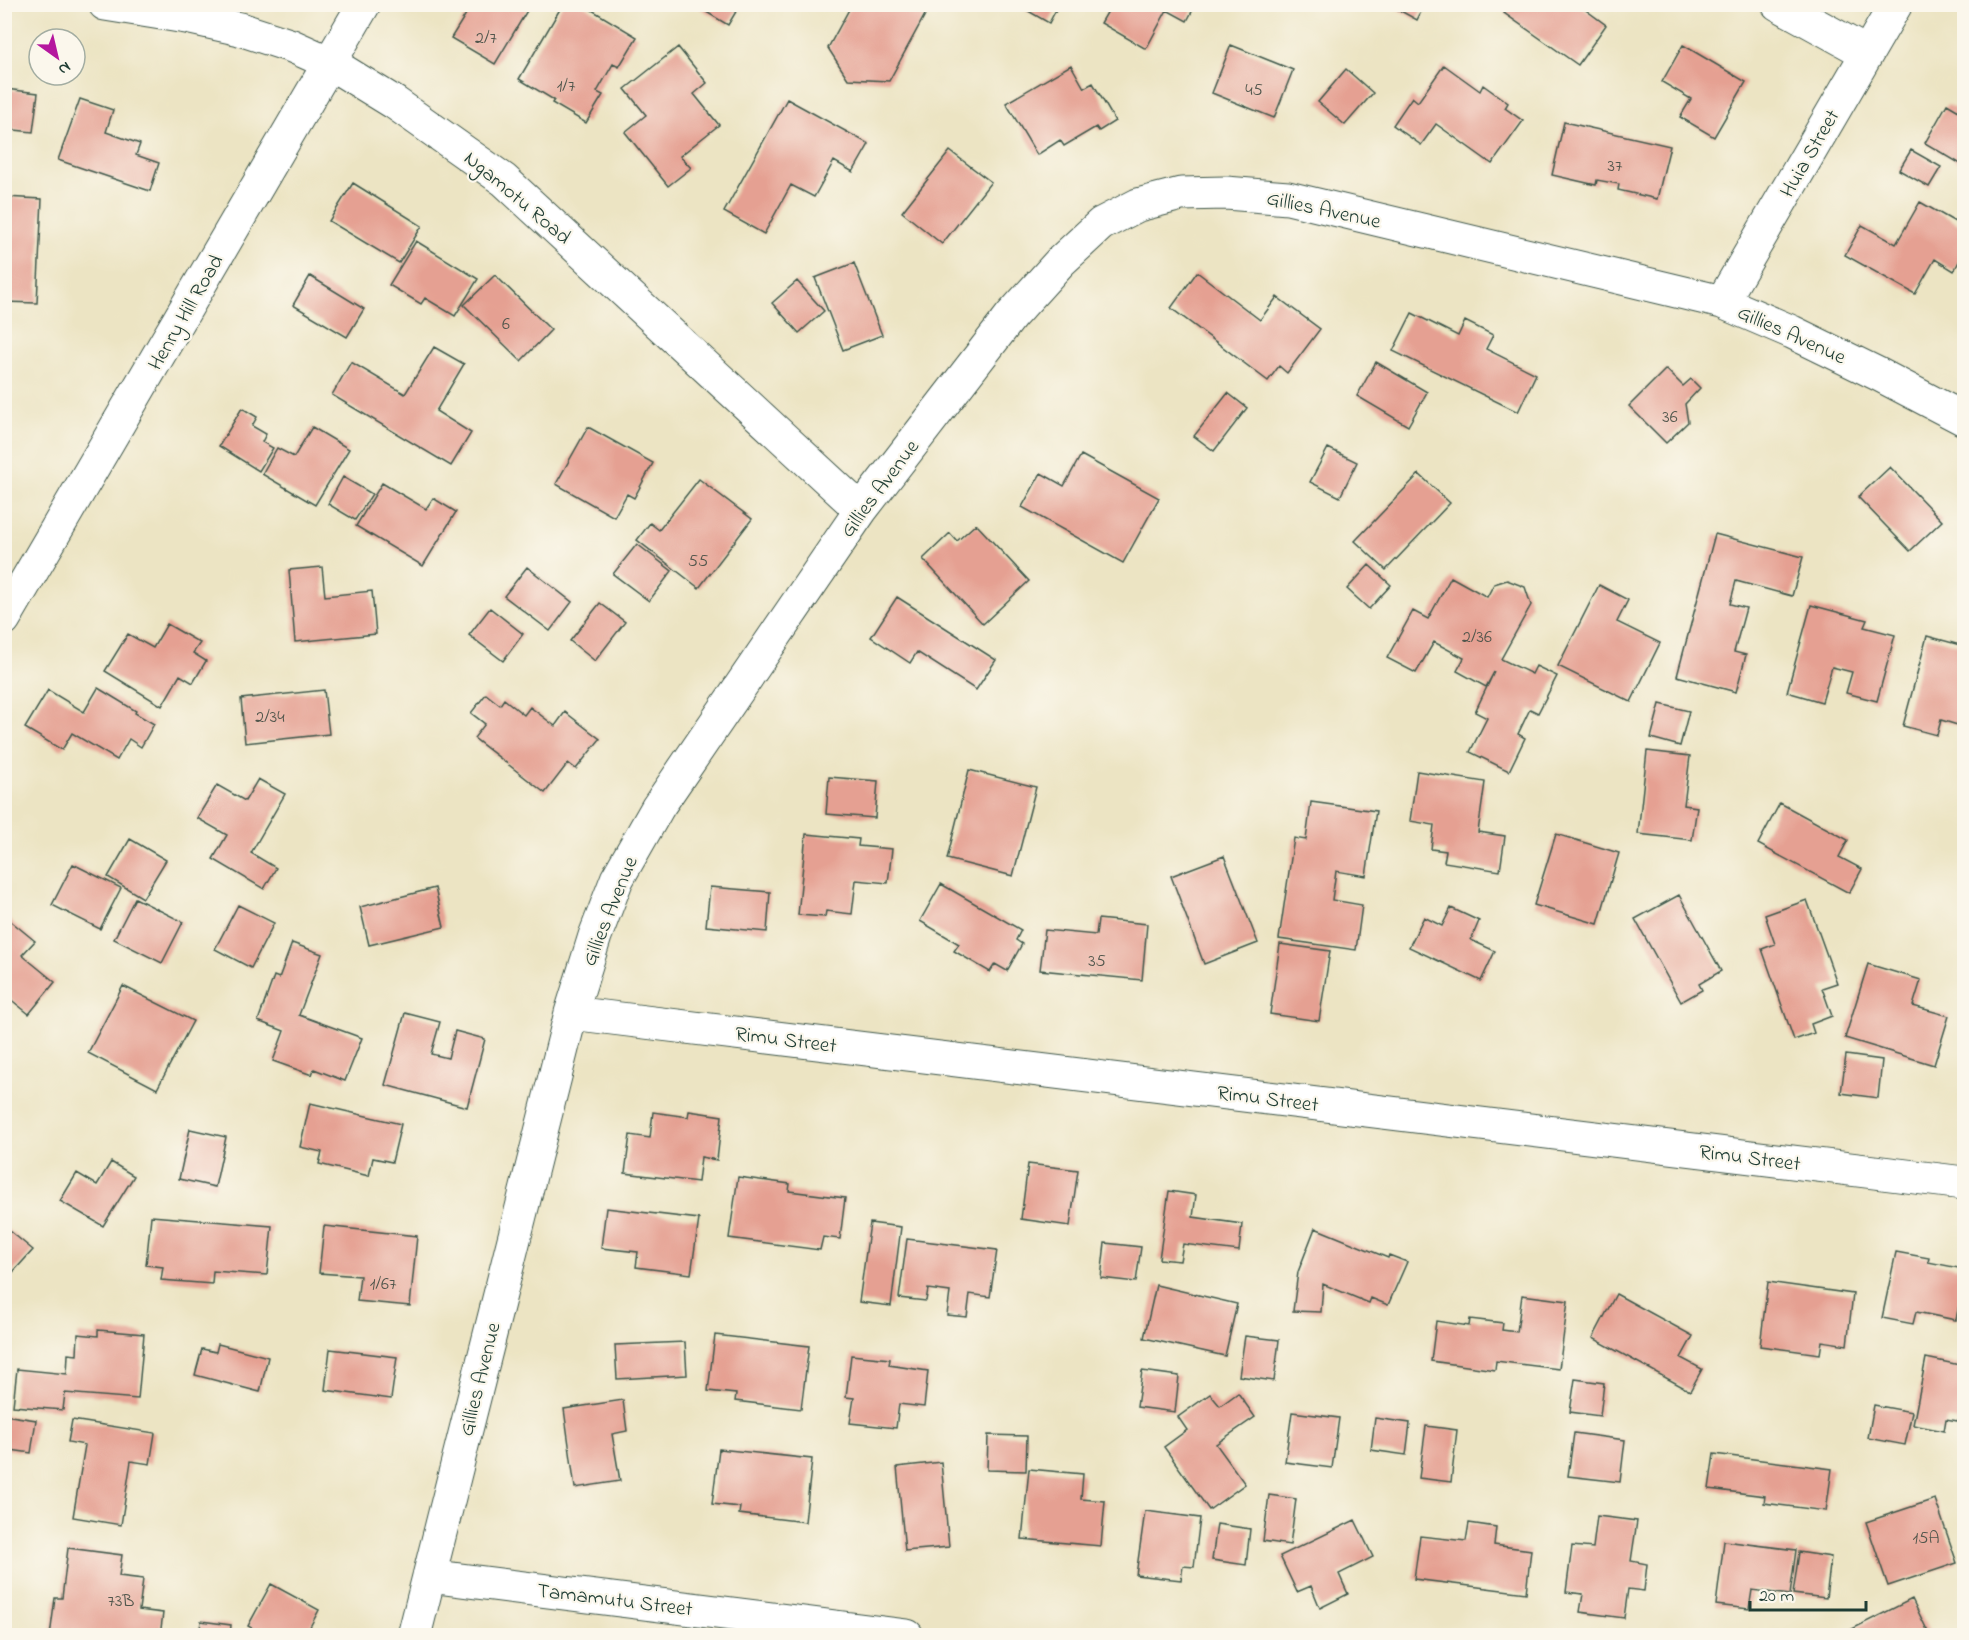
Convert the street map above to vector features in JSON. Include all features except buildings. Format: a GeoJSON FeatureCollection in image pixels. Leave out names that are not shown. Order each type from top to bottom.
{"type":"FeatureCollection","features":[{"type":"Feature","properties":{"kind":"street","name":"Ngamotu Road"},"geometry":{"type":"LineString","coordinates":[[105,4],[186,17],[240,29],[292,46],[330,63],[394,104],[504,180],[861,510]]}},
{"type":"Feature","properties":{"kind":"street","name":"Henry Hill Road"},"geometry":{"type":"LineString","coordinates":[[4,619],[364,4]]}},
{"type":"Feature","properties":{"kind":"street"},"geometry":{"type":"LineString","coordinates":[[1778,4],[1867,53]]}},
{"type":"Feature","properties":{"kind":"street","name":"Huia Street"},"geometry":{"type":"LineString","coordinates":[[1722,302],[1896,4]]}},
{"type":"Feature","properties":{"kind":"street","name":"Gillies Avenue"},"geometry":{"type":"LineString","coordinates":[[414,1635],[572,1013],[617,879],[658,807],[861,510],[1011,316],[1060,262],[1101,224],[1138,205],[1181,194],[1226,193],[1288,198],[1722,302],[1792,332],[1965,419]]}},
{"type":"Feature","properties":{"kind":"street","name":"Rimu Street"},"geometry":{"type":"LineString","coordinates":[[572,1013],[1965,1183]]}},
{"type":"Feature","properties":{"kind":"street","name":"Tamamutu Street"},"geometry":{"type":"LineString","coordinates":[[429,1576],[907,1635]]}}]}
